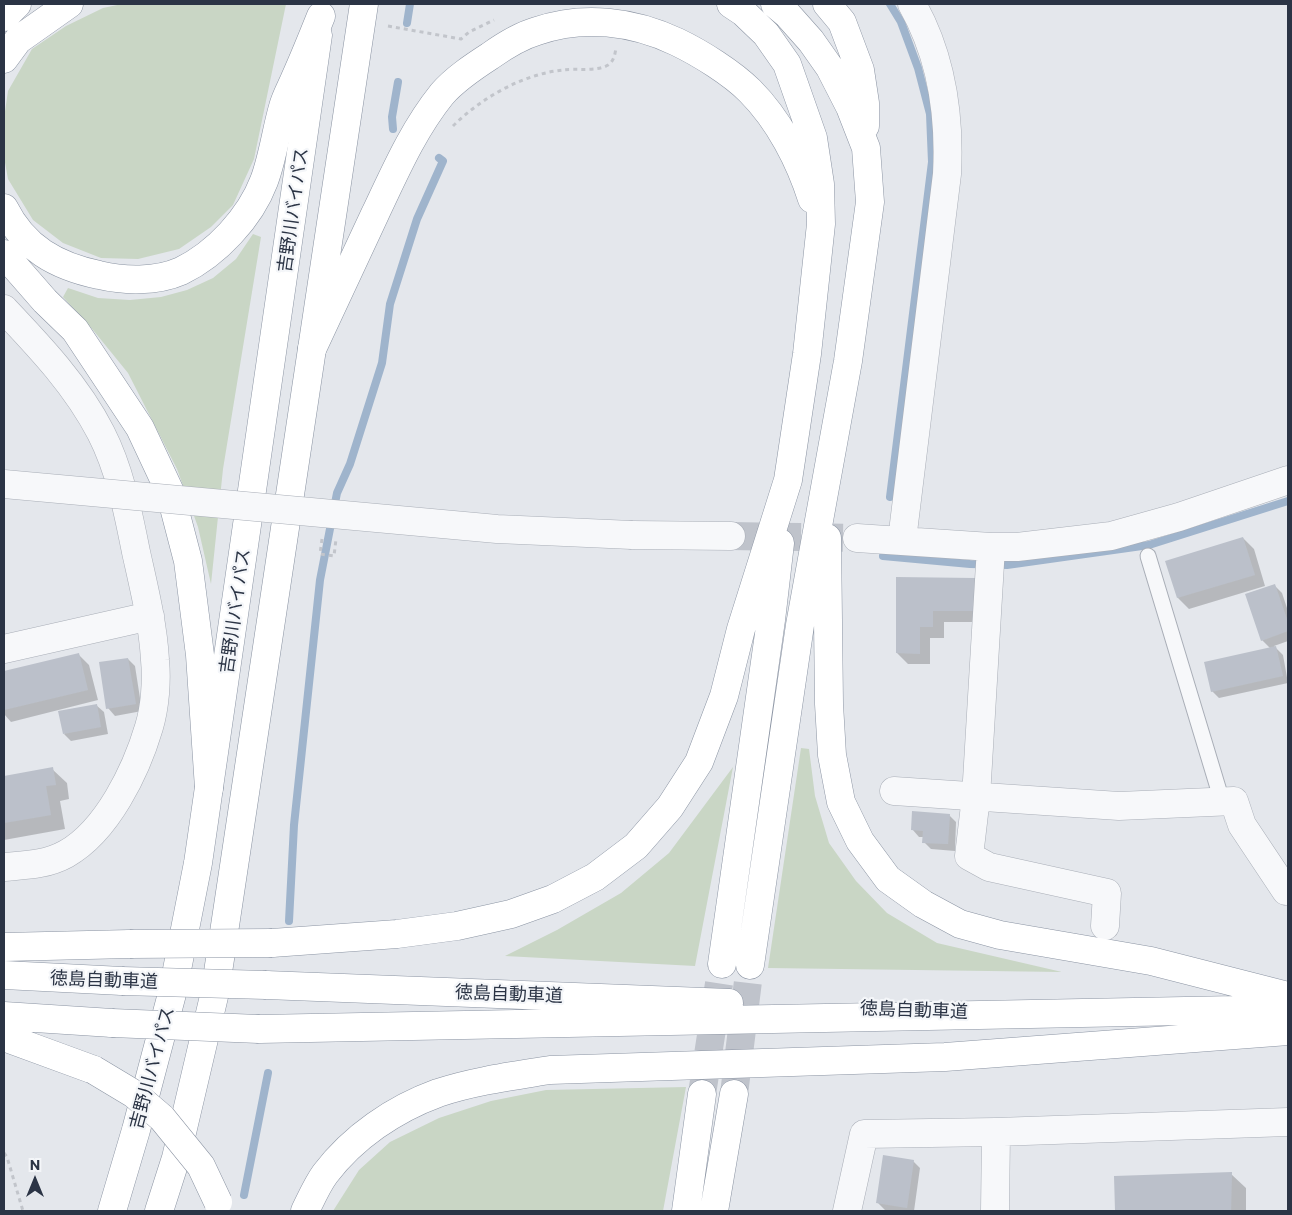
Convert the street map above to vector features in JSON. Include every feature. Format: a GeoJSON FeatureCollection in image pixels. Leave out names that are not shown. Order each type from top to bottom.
{"type":"FeatureCollection","features":[{"type":"Feature","properties":{"kind":"highway"},"geometry":{"type":"LineString","coordinates":[[4,17],[17,4]]}},
{"type":"Feature","properties":{"kind":"highway"},"geometry":{"type":"LineString","coordinates":[[4,59],[18,40],[69,4]]}},
{"type":"Feature","properties":{"kind":"highway"},"geometry":{"type":"LineString","coordinates":[[159,1211],[176,1158],[215,992],[364,4]]}},
{"type":"Feature","properties":{"kind":"highway"},"geometry":{"type":"LineString","coordinates":[[722,964],[807,354],[821,224],[820,184],[813,138],[787,64],[766,34],[743,12],[731,4]]}},
{"type":"Feature","properties":{"kind":"highway"},"geometry":{"type":"LineString","coordinates":[[775,4],[787,14],[811,41],[830,68],[850,107],[866,148]]}},
{"type":"Feature","properties":{"kind":"highway"},"geometry":{"type":"LineString","coordinates":[[750,965],[800,625],[826,472],[848,361],[870,202],[865,104],[860,70],[842,22],[827,4]]}},
{"type":"Feature","properties":{"kind":"highway"},"geometry":{"type":"LineString","coordinates":[[4,208],[10,220],[27,242],[50,259],[84,272],[116,279],[150,279],[180,271],[210,252],[239,223],[253,203],[264,182],[283,107],[322,10]]}},
{"type":"Feature","properties":{"kind":"highway","name":"吉野川バイパス"},"geometry":{"type":"LineString","coordinates":[[112,1211],[136,1130],[173,990],[198,863],[322,10]]}},
{"type":"Feature","properties":{"kind":"highway"},"geometry":{"type":"LineString","coordinates":[[312,348],[399,163],[421,122],[444,93],[472,67],[504,46],[535,31],[563,24],[597,21],[628,25],[660,34],[694,50],[749,90],[784,135],[808,185],[821,224]]}},
{"type":"Feature","properties":{"kind":"highway"},"geometry":{"type":"LineString","coordinates":[[4,254],[75,330],[140,428],[170,492],[190,570],[200,655],[209,788]]}},
{"type":"Feature","properties":{"kind":"highway"},"geometry":{"type":"LineString","coordinates":[[826,472],[829,704],[832,755],[842,802],[860,841],[888,879],[923,904],[960,924],[1000,935],[1151,961],[1288,996]]}},
{"type":"Feature","properties":{"kind":"highway"},"geometry":{"type":"LineString","coordinates":[[4,947],[272,943],[397,934],[457,926],[511,914],[554,899],[595,877],[636,846],[670,807],[699,762],[724,696],[741,629],[788,480]]}},
{"type":"Feature","properties":{"kind":"highway","name":"徳島自動車道"},"geometry":{"type":"LineString","coordinates":[[4,976],[1014,1014]]}},
{"type":"Feature","properties":{"kind":"highway","name":"徳島自動車道"},"geometry":{"type":"LineString","coordinates":[[4,1016],[259,1029],[1288,1009]]}},
{"type":"Feature","properties":{"kind":"highway"},"geometry":{"type":"LineString","coordinates":[[305,1211],[324,1175],[354,1142],[392,1114],[438,1094],[496,1078],[550,1070],[945,1057],[1288,1031]]}},
{"type":"Feature","properties":{"kind":"highway"},"geometry":{"type":"LineString","coordinates":[[4,1037],[94,1070],[134,1094],[162,1118],[201,1166],[220,1207]]}},
{"type":"Feature","properties":{"kind":"highway"},"geometry":{"type":"LineString","coordinates":[[686,1211],[702,1094]]}},
{"type":"Feature","properties":{"kind":"highway"},"geometry":{"type":"LineString","coordinates":[[714,1211],[734,1094]]}},
{"type":"Feature","properties":{"kind":"street"},"geometry":{"type":"LineString","coordinates":[[902,540],[948,174],[947,123],[937,71],[930,43],[912,4]]}},
{"type":"Feature","properties":{"kind":"street"},"geometry":{"type":"LineString","coordinates":[[4,309],[34,340],[69,382],[101,433],[115,466],[131,526],[150,616],[156,661],[154,697],[149,727],[130,776],[108,815],[67,854],[44,864],[4,867]]}},
{"type":"Feature","properties":{"kind":"street"},"geometry":{"type":"LineString","coordinates":[[857,538],[902,540],[990,561],[1017,547],[1111,536],[1180,517],[1288,480]]}},
{"type":"Feature","properties":{"kind":"street"},"geometry":{"type":"LineString","coordinates":[[4,484],[497,529],[632,535],[731,536]]}},
{"type":"Feature","properties":{"kind":"street"},"geometry":{"type":"LineString","coordinates":[[990,561],[976,797],[969,856],[989,867],[1107,893],[1105,926]]}},
{"type":"Feature","properties":{"kind":"street"},"geometry":{"type":"LineString","coordinates":[[4,649],[150,616]]}},
{"type":"Feature","properties":{"kind":"street"},"geometry":{"type":"LineString","coordinates":[[894,791],[1120,806],[1234,801],[1242,825],[1286,891],[1288,890]]}},
{"type":"Feature","properties":{"kind":"street"},"geometry":{"type":"LineString","coordinates":[[847,1211],[864,1134],[996,1132],[1288,1122]]}},
{"type":"Feature","properties":{"kind":"street"},"geometry":{"type":"LineString","coordinates":[[995,1211],[996,1132]]}},
{"type":"Feature","properties":{"kind":"lane"},"geometry":{"type":"LineString","coordinates":[[1148,556],[1222,801]]}},
{"type":"Feature","properties":{"kind":"path"},"geometry":{"type":"LineString","coordinates":[[388,26],[461,39],[469,32],[495,19]]}},
{"type":"Feature","properties":{"kind":"path"},"geometry":{"type":"LineString","coordinates":[[448,131],[472,108],[496,93],[528,78],[546,72],[598,68],[608,65],[614,58],[616,43]]}},
{"type":"Feature","properties":{"kind":"path"},"geometry":{"type":"LineString","coordinates":[[321,550],[320,554],[334,556],[334,552]]}},
{"type":"Feature","properties":{"kind":"path"},"geometry":{"type":"LineString","coordinates":[[4,1153],[7,1157],[22,1211]]}},
{"type":"Feature","properties":{"kind":"green space"},"geometry":{"type":"Polygon","coordinates":[[[122,4],[286,4],[254,159],[233,205],[211,227],[179,249],[138,259],[101,258],[63,243],[33,220],[8,179],[4,157],[4,118],[8,91],[32,49],[66,26],[103,8],[122,4]]]}},
{"type":"Feature","properties":{"kind":"green space"},"geometry":{"type":"Polygon","coordinates":[[[253,234],[261,237],[223,469],[211,584],[198,527],[177,469],[128,373],[63,297],[68,288],[98,298],[130,300],[161,297],[187,290],[213,278],[236,259],[253,234]]]}},
{"type":"Feature","properties":{"kind":"green space"},"geometry":{"type":"Polygon","coordinates":[[[801,748],[809,749],[815,796],[829,843],[856,881],[887,913],[937,943],[1062,972],[768,968],[801,748]]]}},
{"type":"Feature","properties":{"kind":"green space"},"geometry":{"type":"Polygon","coordinates":[[[733,767],[695,966],[505,956],[557,930],[621,893],[669,853],[733,767]]]}},
{"type":"Feature","properties":{"kind":"green space"},"geometry":{"type":"Polygon","coordinates":[[[686,1087],[663,1211],[333,1211],[359,1170],[390,1142],[439,1118],[491,1101],[546,1090],[686,1087]]]}},
{"type":"Feature","properties":{"kind":"building"},"geometry":{"type":"Polygon","coordinates":[[[1243,537],[1255,575],[1177,598],[1165,561],[1243,537]]]}},
{"type":"Feature","properties":{"kind":"building"},"geometry":{"type":"Polygon","coordinates":[[[896,577],[975,578],[975,611],[933,611],[933,627],[920,627],[920,654],[896,653],[896,577]]]}},
{"type":"Feature","properties":{"kind":"building"},"geometry":{"type":"Polygon","coordinates":[[[1275,584],[1288,622],[1288,631],[1261,641],[1245,594],[1275,584]]]}},
{"type":"Feature","properties":{"kind":"building"},"geometry":{"type":"Polygon","coordinates":[[[1276,646],[1283,676],[1211,692],[1204,662],[1276,646]]]}},
{"type":"Feature","properties":{"kind":"building"},"geometry":{"type":"Polygon","coordinates":[[[79,653],[88,690],[4,710],[4,671],[79,653]]]}},
{"type":"Feature","properties":{"kind":"building"},"geometry":{"type":"Polygon","coordinates":[[[128,658],[136,704],[106,709],[99,662],[128,658]]]}},
{"type":"Feature","properties":{"kind":"building"},"geometry":{"type":"Polygon","coordinates":[[[97,704],[101,727],[63,734],[58,711],[97,704]]]}},
{"type":"Feature","properties":{"kind":"building"},"geometry":{"type":"Polygon","coordinates":[[[53,767],[56,785],[46,786],[51,815],[4,823],[4,776],[53,767]]]}},
{"type":"Feature","properties":{"kind":"building"},"geometry":{"type":"Polygon","coordinates":[[[912,811],[950,814],[948,844],[922,843],[923,831],[911,830],[912,811]]]}},
{"type":"Feature","properties":{"kind":"building"},"geometry":{"type":"Polygon","coordinates":[[[883,1155],[914,1160],[907,1208],[876,1203],[883,1155]]]}},
{"type":"Feature","properties":{"kind":"building"},"geometry":{"type":"Polygon","coordinates":[[[1232,1172],[1231,1211],[1115,1211],[1114,1176],[1232,1172]]]}},
{"type":"Feature","properties":{"kind":"waterway"},"geometry":{"type":"LineString","coordinates":[[407,23],[410,4]]}},
{"type":"Feature","properties":{"kind":"waterway"},"geometry":{"type":"LineString","coordinates":[[890,4],[901,22],[918,68],[930,114],[932,162],[890,497]]}},
{"type":"Feature","properties":{"kind":"waterway"},"geometry":{"type":"LineString","coordinates":[[393,129],[392,117],[398,82]]}},
{"type":"Feature","properties":{"kind":"waterway"},"geometry":{"type":"LineString","coordinates":[[289,921],[294,825],[320,580],[337,493],[350,464],[382,363],[390,304],[417,219],[443,161],[439,158]]}},
{"type":"Feature","properties":{"kind":"waterway"},"geometry":{"type":"LineString","coordinates":[[884,550],[883,556],[970,564],[1007,565],[1149,545],[1288,501]]}},
{"type":"Feature","properties":{"kind":"waterway"},"geometry":{"type":"LineString","coordinates":[[244,1195],[268,1073]]}},
{"type":"Feature","properties":{"kind":"tunnel"},"geometry":{"type":"LineString","coordinates":[[731,536],[857,538]]}},
{"type":"Feature","properties":{"kind":"tunnel"},"geometry":{"type":"LineString","coordinates":[[702,1094],[722,964]]}},
{"type":"Feature","properties":{"kind":"tunnel"},"geometry":{"type":"LineString","coordinates":[[734,1094],[750,965]]}}]}
